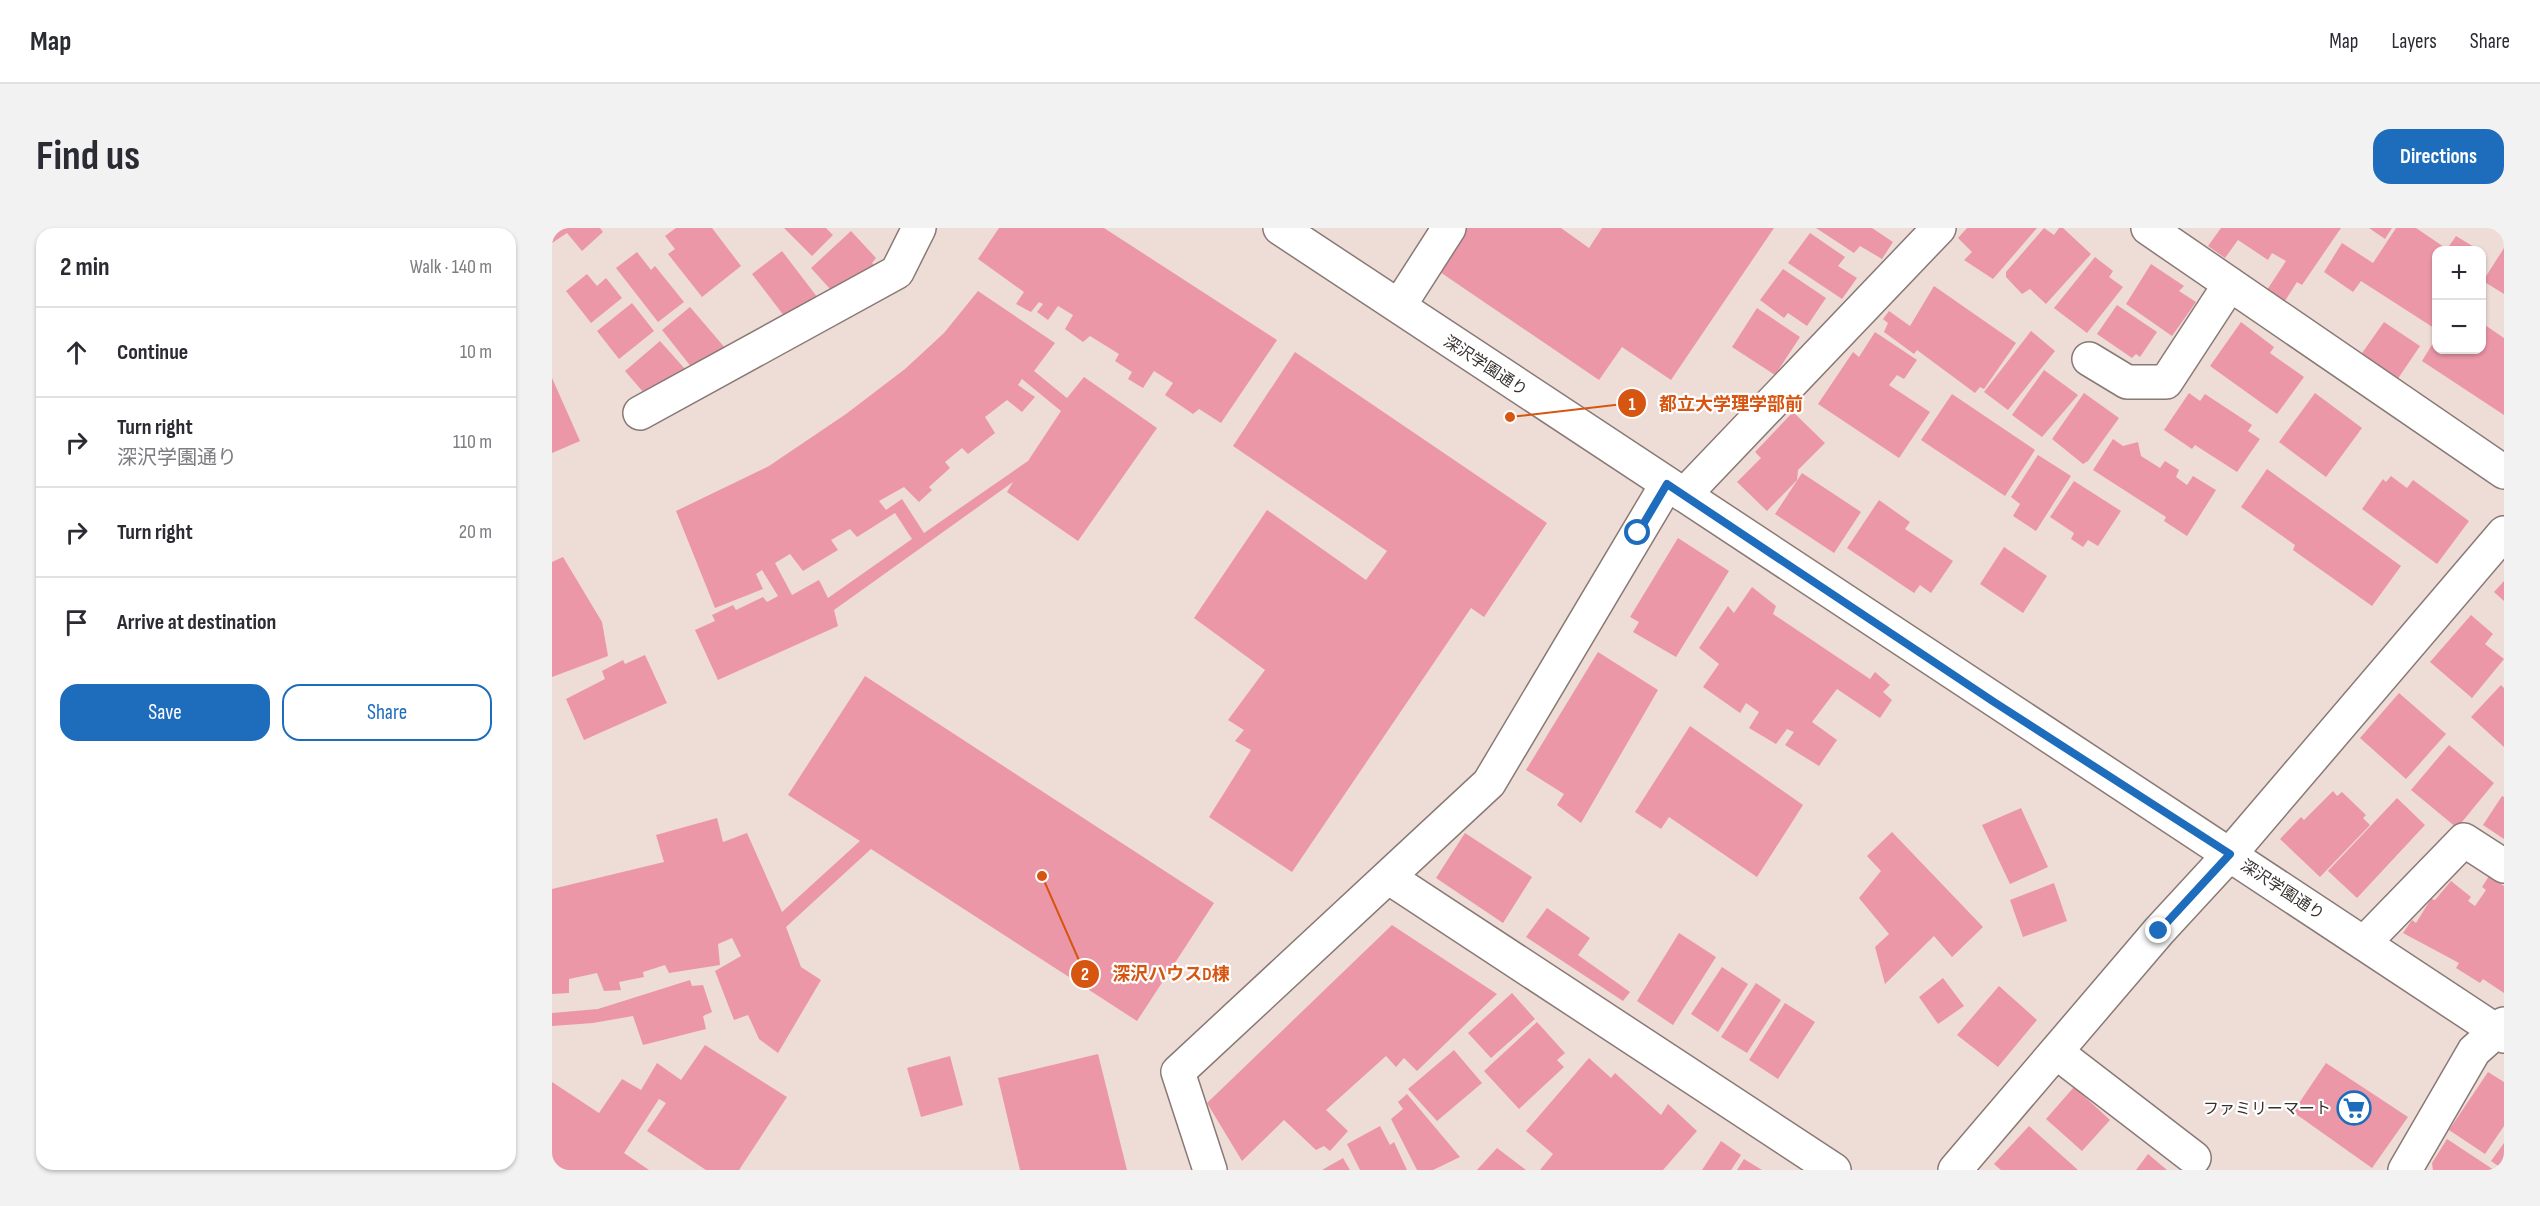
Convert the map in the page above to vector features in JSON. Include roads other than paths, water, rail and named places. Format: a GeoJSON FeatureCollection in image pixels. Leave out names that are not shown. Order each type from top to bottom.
{"type":"FeatureCollection","features":[{"type":"Feature","properties":{"kind":"street"},"geometry":{"type":"LineString","coordinates":[[640,413],[897,272],[919,228]]}},
{"type":"Feature","properties":{"kind":"street","name":"深沢学園通り"},"geometry":{"type":"LineString","coordinates":[[1280,228],[1994,702],[2501,1030]]}},
{"type":"Feature","properties":{"kind":"street"},"geometry":{"type":"LineString","coordinates":[[1399,306],[1449,228]]}},
{"type":"Feature","properties":{"kind":"street"},"geometry":{"type":"LineString","coordinates":[[1210,1170],[1178,1072],[1489,783],[1675,490],[1939,228]]}},
{"type":"Feature","properties":{"kind":"street"},"geometry":{"type":"LineString","coordinates":[[2148,228],[2504,472]]}},
{"type":"Feature","properties":{"kind":"street"},"geometry":{"type":"LineString","coordinates":[[2089,358],[2127,382],[2166,382],[2230,284]]}},
{"type":"Feature","properties":{"kind":"street"},"geometry":{"type":"LineString","coordinates":[[1955,1170],[2159,931],[2230,854],[2504,532]]}},
{"type":"Feature","properties":{"kind":"street"},"geometry":{"type":"LineString","coordinates":[[2364,943],[2464,840],[2504,866]]}},
{"type":"Feature","properties":{"kind":"street"},"geometry":{"type":"LineString","coordinates":[[1388,877],[1834,1170]]}},
{"type":"Feature","properties":{"kind":"street"},"geometry":{"type":"LineString","coordinates":[[2405,1170],[2474,1051],[2501,1030]]}},
{"type":"Feature","properties":{"kind":"street"},"geometry":{"type":"LineString","coordinates":[[2056,1052],[2194,1158]]}},
{"type":"Feature","properties":{"kind":"place","name":"都立大学理学部前"},"geometry":{"type":"Point","coordinates":[1510,417]}},
{"type":"Feature","properties":{"kind":"place","name":"深沢ハウスD棟"},"geometry":{"type":"Point","coordinates":[1042,876]}},
{"type":"Feature","properties":{"kind":"place","name":"ファミリーマート"},"geometry":{"type":"Point","coordinates":[2354,1108]}}]}
